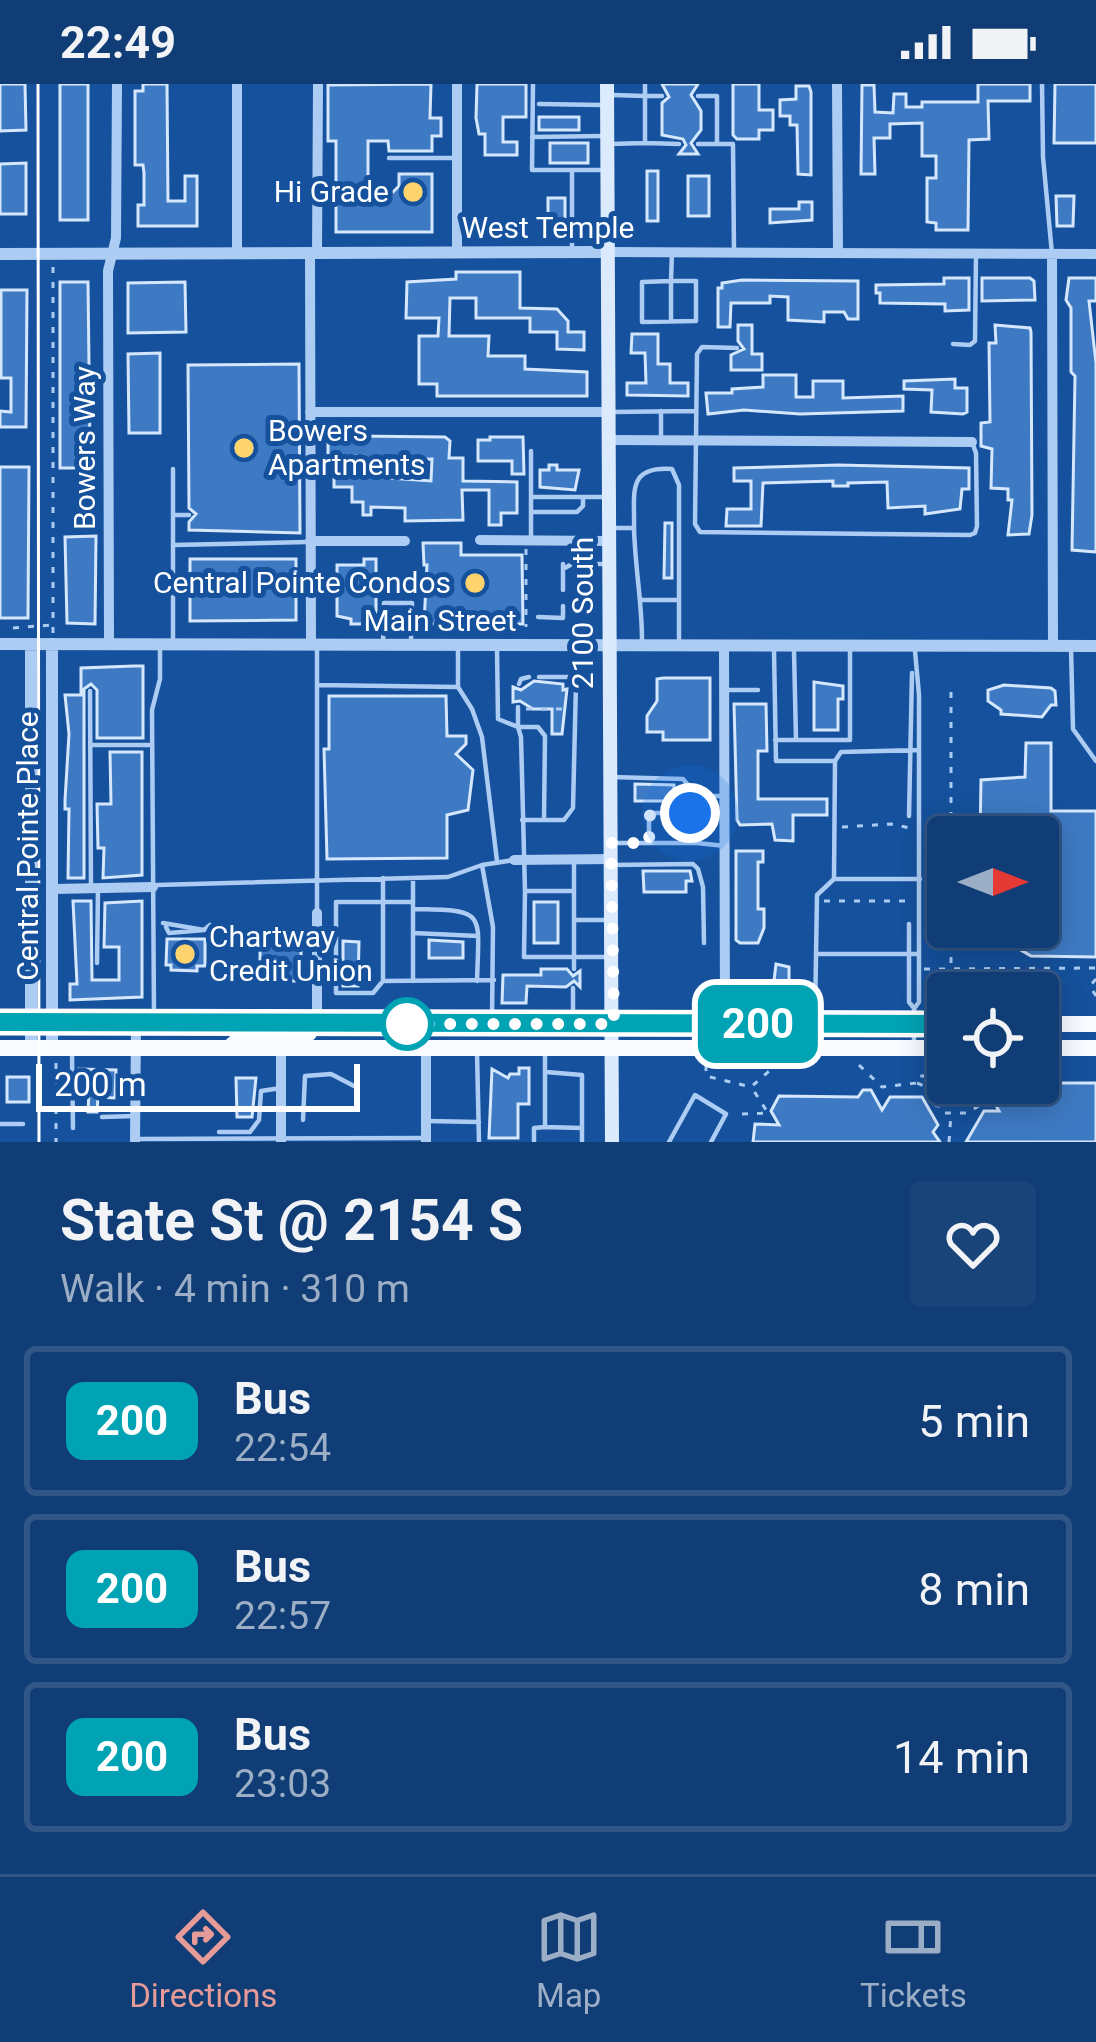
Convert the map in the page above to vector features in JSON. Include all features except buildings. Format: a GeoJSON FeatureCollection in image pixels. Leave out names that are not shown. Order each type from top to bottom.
{"type":"FeatureCollection","features":[{"type":"Feature","properties":{"kind":"main road","name":"2100 South"},"geometry":{"type":"LineString","coordinates":[[608,95],[612,1142]]}},
{"type":"Feature","properties":{"kind":"main road"},"geometry":{"type":"LineString","coordinates":[[0,1022],[815,1024],[927,1020]]}},
{"type":"Feature","properties":{"kind":"main road"},"geometry":{"type":"LineString","coordinates":[[230,1048],[238,1039],[250,1036],[307,1034],[317,1023]]}},
{"type":"Feature","properties":{"kind":"main road"},"geometry":{"type":"LineString","coordinates":[[1059,1024],[1096,1024]]}},
{"type":"Feature","properties":{"kind":"main road"},"geometry":{"type":"LineString","coordinates":[[0,1048],[31,1048],[54,1055],[72,1048],[927,1048]]}},
{"type":"Feature","properties":{"kind":"main road"},"geometry":{"type":"LineString","coordinates":[[1059,1048],[1096,1048]]}},
{"type":"Feature","properties":{"kind":"street","name":"Bowers Way"},"geometry":{"type":"LineString","coordinates":[[109,644],[108,271],[113,253],[117,84]]}},
{"type":"Feature","properties":{"kind":"street"},"geometry":{"type":"LineString","coordinates":[[237,84],[237,253]]}},
{"type":"Feature","properties":{"kind":"street"},"geometry":{"type":"LineString","coordinates":[[314,645],[310,412],[318,84]]}},
{"type":"Feature","properties":{"kind":"street"},"geometry":{"type":"LineString","coordinates":[[457,84],[457,253]]}},
{"type":"Feature","properties":{"kind":"street"},"geometry":{"type":"LineString","coordinates":[[837,84],[838,253]]}},
{"type":"Feature","properties":{"kind":"street","name":"West Temple"},"geometry":{"type":"LineString","coordinates":[[0,254],[1096,254]]}},
{"type":"Feature","properties":{"kind":"street"},"geometry":{"type":"LineString","coordinates":[[1052,254],[1053,646]]}},
{"type":"Feature","properties":{"kind":"street"},"geometry":{"type":"LineString","coordinates":[[310,412],[609,412]]}},
{"type":"Feature","properties":{"kind":"street"},"geometry":{"type":"LineString","coordinates":[[609,440],[972,442]]}},
{"type":"Feature","properties":{"kind":"street"},"geometry":{"type":"LineString","coordinates":[[480,540],[610,534]]}},
{"type":"Feature","properties":{"kind":"street"},"geometry":{"type":"LineString","coordinates":[[310,542],[405,541]]}},
{"type":"Feature","properties":{"kind":"street","name":"Main Street"},"geometry":{"type":"LineString","coordinates":[[0,644],[1096,646]]}},
{"type":"Feature","properties":{"kind":"street","name":"Central Pointe Place"},"geometry":{"type":"LineString","coordinates":[[31,644],[31,1048]]}},
{"type":"Feature","properties":{"kind":"street","name":"Central Pointe Place"},"geometry":{"type":"LineString","coordinates":[[52,644],[54,1055]]}},
{"type":"Feature","properties":{"kind":"street"},"geometry":{"type":"LineString","coordinates":[[724,645],[725,1024]]}},
{"type":"Feature","properties":{"kind":"street"},"geometry":{"type":"LineString","coordinates":[[520,860],[612,856]]}},
{"type":"Feature","properties":{"kind":"street"},"geometry":{"type":"LineString","coordinates":[[52,889],[153,886]]}},
{"type":"Feature","properties":{"kind":"street"},"geometry":{"type":"LineString","coordinates":[[317,913],[317,1023]]}},
{"type":"Feature","properties":{"kind":"street"},"geometry":{"type":"LineString","coordinates":[[135,1140],[135,1048],[145,1023]]}},
{"type":"Feature","properties":{"kind":"street"},"geometry":{"type":"LineString","coordinates":[[281,1048],[281,1141]]}},
{"type":"Feature","properties":{"kind":"street"},"geometry":{"type":"LineString","coordinates":[[426,1049],[426,1140]]}},
{"type":"Feature","properties":{"kind":"lane"},"geometry":{"type":"LineString","coordinates":[[533,84],[532,170],[608,170]]}},
{"type":"Feature","properties":{"kind":"lane"},"geometry":{"type":"LineString","coordinates":[[645,84],[645,143]]}},
{"type":"Feature","properties":{"kind":"lane"},"geometry":{"type":"LineString","coordinates":[[1042,84],[1052,254]]}},
{"type":"Feature","properties":{"kind":"lane"},"geometry":{"type":"LineString","coordinates":[[539,104],[608,95],[662,96]]}},
{"type":"Feature","properties":{"kind":"lane"},"geometry":{"type":"LineString","coordinates":[[698,96],[717,96],[717,144]]}},
{"type":"Feature","properties":{"kind":"lane"},"geometry":{"type":"LineString","coordinates":[[532,137],[680,144]]}},
{"type":"Feature","properties":{"kind":"lane"},"geometry":{"type":"LineString","coordinates":[[698,144],[733,144],[734,252]]}},
{"type":"Feature","properties":{"kind":"lane"},"geometry":{"type":"LineString","coordinates":[[388,158],[457,158]]}},
{"type":"Feature","properties":{"kind":"lane"},"geometry":{"type":"LineString","coordinates":[[572,170],[572,253]]}},
{"type":"Feature","properties":{"kind":"lane"},"geometry":{"type":"LineString","coordinates":[[671,321],[672,252]]}},
{"type":"Feature","properties":{"kind":"lane"},"geometry":{"type":"LineString","coordinates":[[953,344],[975,341],[976,254]]}},
{"type":"Feature","properties":{"kind":"lane"},"geometry":{"type":"LineString","coordinates":[[671,281],[696,281],[697,320],[642,322],[642,282],[671,281]]}},
{"type":"Feature","properties":{"kind":"lane"},"geometry":{"type":"LineString","coordinates":[[737,348],[698,349],[694,441],[695,524],[700,532],[976,533],[972,442]]}},
{"type":"Feature","properties":{"kind":"lane"},"geometry":{"type":"LineString","coordinates":[[661,411],[661,441]]}},
{"type":"Feature","properties":{"kind":"lane"},"geometry":{"type":"LineString","coordinates":[[609,412],[696,411]]}},
{"type":"Feature","properties":{"kind":"lane"},"geometry":{"type":"LineString","coordinates":[[528,541],[531,452]]}},
{"type":"Feature","properties":{"kind":"lane"},"geometry":{"type":"LineString","coordinates":[[145,1023],[153,886],[152,710],[167,645],[173,469]]}},
{"type":"Feature","properties":{"kind":"lane"},"geometry":{"type":"LineString","coordinates":[[642,645],[642,600],[635,587],[635,483],[641,474],[672,469],[679,485],[679,645]]}},
{"type":"Feature","properties":{"kind":"lane"},"geometry":{"type":"LineString","coordinates":[[530,497],[610,497]]}},
{"type":"Feature","properties":{"kind":"lane"},"geometry":{"type":"LineString","coordinates":[[530,512],[578,512],[583,497]]}},
{"type":"Feature","properties":{"kind":"lane"},"geometry":{"type":"LineString","coordinates":[[173,515],[189,515]]}},
{"type":"Feature","properties":{"kind":"lane"},"geometry":{"type":"LineString","coordinates":[[610,534],[634,528]]}},
{"type":"Feature","properties":{"kind":"lane"},"geometry":{"type":"LineString","coordinates":[[173,545],[310,542]]}},
{"type":"Feature","properties":{"kind":"lane"},"geometry":{"type":"LineString","coordinates":[[563,590],[563,566],[610,564]]}},
{"type":"Feature","properties":{"kind":"lane"},"geometry":{"type":"LineString","coordinates":[[610,587],[635,587]]}},
{"type":"Feature","properties":{"kind":"lane"},"geometry":{"type":"LineString","coordinates":[[642,600],[679,599]]}},
{"type":"Feature","properties":{"kind":"lane"},"geometry":{"type":"LineString","coordinates":[[383,645],[384,602],[412,603],[411,645]]}},
{"type":"Feature","properties":{"kind":"lane"},"geometry":{"type":"LineString","coordinates":[[538,617],[563,617],[563,606]]}},
{"type":"Feature","properties":{"kind":"lane"},"geometry":{"type":"LineString","coordinates":[[314,645],[317,913]]}},
{"type":"Feature","properties":{"kind":"lane"},"geometry":{"type":"LineString","coordinates":[[458,645],[458,687],[482,737],[497,862]]}},
{"type":"Feature","properties":{"kind":"lane"},"geometry":{"type":"LineString","coordinates":[[497,645],[498,719],[543,729],[544,819]]}},
{"type":"Feature","properties":{"kind":"lane"},"geometry":{"type":"LineString","coordinates":[[774,645],[776,761],[835,761]]}},
{"type":"Feature","properties":{"kind":"lane"},"geometry":{"type":"LineString","coordinates":[[794,645],[796,740]]}},
{"type":"Feature","properties":{"kind":"lane"},"geometry":{"type":"LineString","coordinates":[[776,740],[850,740],[850,645]]}},
{"type":"Feature","properties":{"kind":"lane"},"geometry":{"type":"LineString","coordinates":[[909,816],[909,676],[914,672],[916,646]]}},
{"type":"Feature","properties":{"kind":"lane"},"geometry":{"type":"LineString","coordinates":[[1071,646],[1073,729],[1096,761]]}},
{"type":"Feature","properties":{"kind":"lane"},"geometry":{"type":"LineString","coordinates":[[914,672],[918,676],[920,831],[919,1002],[914,1017]]}},
{"type":"Feature","properties":{"kind":"lane"},"geometry":{"type":"LineString","coordinates":[[518,684],[529,677]]}},
{"type":"Feature","properties":{"kind":"lane"},"geometry":{"type":"LineString","coordinates":[[522,820],[564,820],[572,808],[576,683],[568,677],[539,677]]}},
{"type":"Feature","properties":{"kind":"lane"},"geometry":{"type":"LineString","coordinates":[[316,686],[458,687]]}},
{"type":"Feature","properties":{"kind":"lane"},"geometry":{"type":"LineString","coordinates":[[724,690],[758,690]]}},
{"type":"Feature","properties":{"kind":"lane"},"geometry":{"type":"LineString","coordinates":[[90,691],[98,963]]}},
{"type":"Feature","properties":{"kind":"lane"},"geometry":{"type":"LineString","coordinates":[[522,708],[518,727],[524,957],[613,957]]}},
{"type":"Feature","properties":{"kind":"lane"},"geometry":{"type":"LineString","coordinates":[[91,745],[152,745]]}},
{"type":"Feature","properties":{"kind":"lane"},"geometry":{"type":"LineString","coordinates":[[815,1024],[817,901],[834,879],[835,761],[841,752],[919,750]]}},
{"type":"Feature","properties":{"kind":"lane"},"geometry":{"type":"LineString","coordinates":[[611,777],[683,779],[688,785],[697,843]]}},
{"type":"Feature","properties":{"kind":"lane"},"geometry":{"type":"LineString","coordinates":[[694,813],[697,796],[725,796]]}},
{"type":"Feature","properties":{"kind":"lane"},"geometry":{"type":"LineString","coordinates":[[649,843],[650,813],[694,813]]}},
{"type":"Feature","properties":{"kind":"lane"},"geometry":{"type":"LineString","coordinates":[[612,856],[649,843],[725,846]]}},
{"type":"Feature","properties":{"kind":"lane"},"geometry":{"type":"LineString","coordinates":[[612,856],[693,864],[703,887],[704,943]]}},
{"type":"Feature","properties":{"kind":"lane"},"geometry":{"type":"LineString","coordinates":[[153,886],[448,877],[482,865],[520,860]]}},
{"type":"Feature","properties":{"kind":"lane"},"geometry":{"type":"LineString","coordinates":[[574,860],[574,969]]}},
{"type":"Feature","properties":{"kind":"lane"},"geometry":{"type":"LineString","coordinates":[[482,865],[493,927],[492,1023]]}},
{"type":"Feature","properties":{"kind":"lane"},"geometry":{"type":"LineString","coordinates":[[413,877],[413,981]]}},
{"type":"Feature","properties":{"kind":"lane"},"geometry":{"type":"LineString","coordinates":[[383,878],[383,902],[383,981],[373,993],[336,993],[336,902],[383,902],[464,910],[473,916],[478,936],[477,981]]}},
{"type":"Feature","properties":{"kind":"lane"},"geometry":{"type":"LineString","coordinates":[[834,879],[920,879]]}},
{"type":"Feature","properties":{"kind":"lane"},"geometry":{"type":"LineString","coordinates":[[525,891],[574,891]]}},
{"type":"Feature","properties":{"kind":"lane"},"geometry":{"type":"LineString","coordinates":[[574,920],[612,920]]}},
{"type":"Feature","properties":{"kind":"lane"},"geometry":{"type":"LineString","coordinates":[[909,924],[914,1048]]}},
{"type":"Feature","properties":{"kind":"lane"},"geometry":{"type":"LineString","coordinates":[[164,925],[207,927]]}},
{"type":"Feature","properties":{"kind":"lane"},"geometry":{"type":"LineString","coordinates":[[413,934],[478,936]]}},
{"type":"Feature","properties":{"kind":"lane"},"geometry":{"type":"LineString","coordinates":[[816,954],[919,954]]}},
{"type":"Feature","properties":{"kind":"lane"},"geometry":{"type":"LineString","coordinates":[[383,981],[494,980]]}},
{"type":"Feature","properties":{"kind":"lane"},"geometry":{"type":"LineString","coordinates":[[573,988],[573,1024]]}},
{"type":"Feature","properties":{"kind":"lane"},"geometry":{"type":"LineString","coordinates":[[72,1048],[73,1128]]}},
{"type":"Feature","properties":{"kind":"lane"},"geometry":{"type":"LineString","coordinates":[[545,1048],[545,1127]]}},
{"type":"Feature","properties":{"kind":"lane"},"geometry":{"type":"LineString","coordinates":[[477,1049],[479,1142]]}},
{"type":"Feature","properties":{"kind":"lane"},"geometry":{"type":"LineString","coordinates":[[545,1072],[582,1075],[582,1142]]}},
{"type":"Feature","properties":{"kind":"lane"},"geometry":{"type":"LineString","coordinates":[[302,1120],[305,1076],[331,1073],[354,1085]]}},
{"type":"Feature","properties":{"kind":"lane"},"geometry":{"type":"LineString","coordinates":[[219,1132],[250,1132],[259,1120],[261,1091],[281,1088]]}},
{"type":"Feature","properties":{"kind":"lane"},"geometry":{"type":"LineString","coordinates":[[669,1142],[695,1095],[726,1114],[711,1142]]}},
{"type":"Feature","properties":{"kind":"lane"},"geometry":{"type":"LineString","coordinates":[[102,1117],[135,1116]]}},
{"type":"Feature","properties":{"kind":"lane"},"geometry":{"type":"LineString","coordinates":[[426,1121],[479,1122]]}},
{"type":"Feature","properties":{"kind":"lane"},"geometry":{"type":"LineString","coordinates":[[0,1124],[23,1124]]}},
{"type":"Feature","properties":{"kind":"lane"},"geometry":{"type":"LineString","coordinates":[[534,1142],[534,1128],[582,1128]]}},
{"type":"Feature","properties":{"kind":"lane"},"geometry":{"type":"LineString","coordinates":[[135,1140],[426,1140]]}},
{"type":"Feature","properties":{"kind":"path"},"geometry":{"type":"LineString","coordinates":[[13,628],[53,627],[54,265]]}},
{"type":"Feature","properties":{"kind":"path"},"geometry":{"type":"LineString","coordinates":[[526,627],[528,541]]}},
{"type":"Feature","properties":{"kind":"path"},"geometry":{"type":"LineString","coordinates":[[950,692],[951,816]]}},
{"type":"Feature","properties":{"kind":"path"},"geometry":{"type":"LineString","coordinates":[[522,708],[566,709],[568,704]]}},
{"type":"Feature","properties":{"kind":"path"},"geometry":{"type":"LineString","coordinates":[[835,825],[891,824],[920,831]]}},
{"type":"Feature","properties":{"kind":"path"},"geometry":{"type":"LineString","coordinates":[[817,901],[927,901]]}},
{"type":"Feature","properties":{"kind":"path"},"geometry":{"type":"LineString","coordinates":[[951,948],[951,969]]}},
{"type":"Feature","properties":{"kind":"path"},"geometry":{"type":"LineString","coordinates":[[919,969],[1096,968]]}},
{"type":"Feature","properties":{"kind":"path"},"geometry":{"type":"LineString","coordinates":[[1096,979],[1090,986],[1096,996]]}},
{"type":"Feature","properties":{"kind":"path"},"geometry":{"type":"LineString","coordinates":[[54,1055],[56,1142]]}},
{"type":"Feature","properties":{"kind":"path"},"geometry":{"type":"LineString","coordinates":[[706,1065],[706,1076],[751,1087],[767,1113],[742,1114]]}},
{"type":"Feature","properties":{"kind":"path"},"geometry":{"type":"LineString","coordinates":[[751,1087],[776,1065]]}},
{"type":"Feature","properties":{"kind":"path"},"geometry":{"type":"LineString","coordinates":[[859,1065],[882,1087],[916,1083],[927,1091],[930,1103],[951,1113],[967,1113],[982,1104]]}},
{"type":"Feature","properties":{"kind":"path"},"geometry":{"type":"LineString","coordinates":[[916,1083],[920,1076],[927,1076]]}},
{"type":"Feature","properties":{"kind":"path"},"geometry":{"type":"LineString","coordinates":[[949,1142],[951,1113]]}},
{"type":"Feature","properties":{"kind":"tram line"},"geometry":{"type":"LineString","coordinates":[[38,84],[39,1142]]}},
{"type":"Feature","properties":{"kind":"bus line","name":"200"},"geometry":{"type":"LineString","coordinates":[[0,1022],[927,1024]]}},
{"type":"Feature","properties":{"kind":"place","name":"Hi Grade"},"geometry":{"type":"Point","coordinates":[413,192]}},
{"type":"Feature","properties":{"kind":"place","name":"Bowers Apartments"},"geometry":{"type":"Point","coordinates":[244,448]}},
{"type":"Feature","properties":{"kind":"place","name":"Central Pointe Condos"},"geometry":{"type":"Point","coordinates":[475,583]}},
{"type":"Feature","properties":{"kind":"place","name":"Chartway Credit Union"},"geometry":{"type":"Point","coordinates":[185,954]}},
{"type":"Feature","properties":{"kind":"route"},"geometry":{"type":"LineString","coordinates":[[407,1024],[614,1024],[611,843],[649,843],[650,813],[690,813]]}}]}
